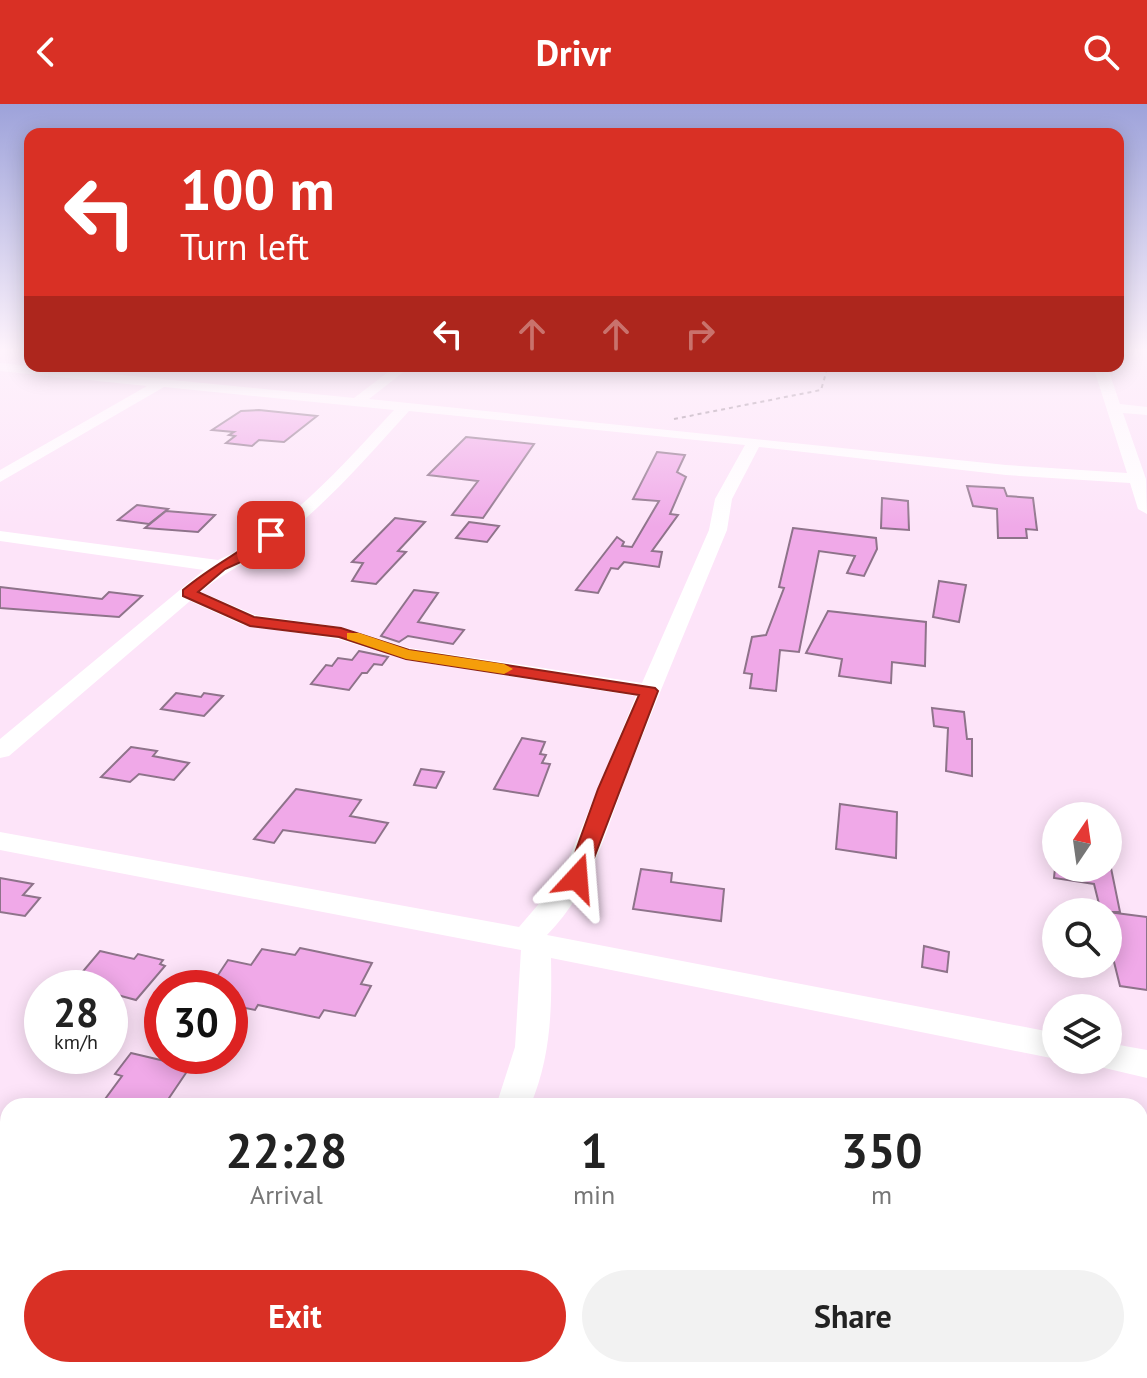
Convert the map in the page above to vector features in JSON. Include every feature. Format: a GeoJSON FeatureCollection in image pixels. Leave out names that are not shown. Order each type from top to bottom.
{"type":"FeatureCollection","features":[{"type":"Feature","properties":{"kind":"street"},"geometry":{"type":"LineString","coordinates":[[0,477],[117,408]]}},
{"type":"Feature","properties":{"kind":"street"},"geometry":{"type":"LineString","coordinates":[[0,751],[220,566],[247,554],[296,515],[404,408]]}},
{"type":"Feature","properties":{"kind":"street"},"geometry":{"type":"LineString","coordinates":[[419,408],[1006,470],[1138,479]]}},
{"type":"Feature","properties":{"kind":"street"},"geometry":{"type":"LineString","coordinates":[[1113,408],[1147,509]]}},
{"type":"Feature","properties":{"kind":"street"},"geometry":{"type":"LineString","coordinates":[[1118,408],[1147,411]]}},
{"type":"Feature","properties":{"kind":"street"},"geometry":{"type":"LineString","coordinates":[[516,1098],[525,1069],[536,1011],[530,941],[553,915],[577,878],[608,789],[718,530],[717,507],[733,485],[753,444]]}},
{"type":"Feature","properties":{"kind":"street"},"geometry":{"type":"LineString","coordinates":[[0,536],[220,566]]}},
{"type":"Feature","properties":{"kind":"street"},"geometry":{"type":"LineString","coordinates":[[188,593],[250,621],[341,633],[406,654],[649,691]]}},
{"type":"Feature","properties":{"kind":"street"},"geometry":{"type":"LineString","coordinates":[[0,841],[530,941],[1042,1043]]}},
{"type":"Feature","properties":{"kind":"street"},"geometry":{"type":"LineString","coordinates":[[1122,1059],[1147,1064]]}},
{"type":"Feature","properties":{"kind":"path"},"geometry":{"type":"LineString","coordinates":[[672,419],[726,408]]}},
{"type":"Feature","properties":{"kind":"building"},"geometry":{"type":"Polygon","coordinates":[[[241,411],[317,416],[284,442],[259,440],[252,446],[226,443],[235,436],[229,435],[234,432],[212,430],[241,411]]]}},
{"type":"Feature","properties":{"kind":"building"},"geometry":{"type":"Polygon","coordinates":[[[466,437],[534,444],[483,518],[452,515],[478,481],[428,475],[466,437]]]}},
{"type":"Feature","properties":{"kind":"building"},"geometry":{"type":"Polygon","coordinates":[[[657,452],[685,455],[677,472],[686,477],[670,514],[678,515],[652,551],[662,552],[659,567],[624,562],[618,569],[611,568],[598,593],[576,590],[617,537],[624,542],[622,546],[632,547],[659,501],[633,499],[657,452]]]}},
{"type":"Feature","properties":{"kind":"building"},"geometry":{"type":"Polygon","coordinates":[[[967,486],[1004,488],[1007,496],[1033,498],[1037,530],[1026,529],[1027,538],[998,538],[997,509],[973,506],[967,486]]]}},
{"type":"Feature","properties":{"kind":"building"},"geometry":{"type":"Polygon","coordinates":[[[882,498],[908,501],[909,530],[881,528],[882,498]]]}},
{"type":"Feature","properties":{"kind":"building"},"geometry":{"type":"Polygon","coordinates":[[[137,505],[168,509],[149,524],[118,520],[137,505]]]}},
{"type":"Feature","properties":{"kind":"building"},"geometry":{"type":"Polygon","coordinates":[[[166,511],[215,515],[198,532],[145,528],[166,511]]]}},
{"type":"Feature","properties":{"kind":"building"},"geometry":{"type":"Polygon","coordinates":[[[395,518],[425,522],[398,551],[406,552],[376,584],[352,581],[363,563],[352,562],[395,518]]]}},
{"type":"Feature","properties":{"kind":"building"},"geometry":{"type":"Polygon","coordinates":[[[469,522],[499,526],[487,542],[456,538],[469,522]]]}},
{"type":"Feature","properties":{"kind":"building"},"geometry":{"type":"Polygon","coordinates":[[[793,528],[876,538],[877,549],[864,576],[847,573],[855,556],[819,551],[799,652],[780,650],[776,691],[750,688],[752,674],[744,673],[752,637],[766,635],[784,588],[779,587],[793,528]]]}},
{"type":"Feature","properties":{"kind":"building"},"geometry":{"type":"Polygon","coordinates":[[[939,581],[966,585],[959,622],[933,617],[939,581]]]}},
{"type":"Feature","properties":{"kind":"building"},"geometry":{"type":"Polygon","coordinates":[[[0,587],[102,599],[109,592],[142,596],[119,617],[0,608],[0,587]]]}},
{"type":"Feature","properties":{"kind":"building"},"geometry":{"type":"Polygon","coordinates":[[[414,590],[438,593],[418,622],[464,630],[453,644],[408,636],[399,642],[381,636],[414,590]]]}},
{"type":"Feature","properties":{"kind":"building"},"geometry":{"type":"Polygon","coordinates":[[[828,611],[926,622],[925,666],[892,662],[891,683],[839,676],[842,659],[806,653],[828,611]]]}},
{"type":"Feature","properties":{"kind":"building"},"geometry":{"type":"Polygon","coordinates":[[[359,651],[388,657],[382,665],[374,664],[367,673],[362,673],[349,690],[311,684],[326,665],[332,666],[338,658],[352,660],[359,651]]]}},
{"type":"Feature","properties":{"kind":"building"},"geometry":{"type":"Polygon","coordinates":[[[176,693],[223,696],[204,716],[161,709],[176,693]]]}},
{"type":"Feature","properties":{"kind":"building"},"geometry":{"type":"Polygon","coordinates":[[[932,708],[964,712],[967,739],[972,739],[972,776],[946,771],[948,728],[934,726],[932,708]]]}},
{"type":"Feature","properties":{"kind":"building"},"geometry":{"type":"Polygon","coordinates":[[[522,738],[545,742],[540,754],[546,755],[542,763],[550,764],[538,796],[494,789],[522,738]]]}},
{"type":"Feature","properties":{"kind":"building"},"geometry":{"type":"Polygon","coordinates":[[[131,747],[157,751],[153,756],[189,763],[174,780],[139,774],[130,782],[101,777],[131,747]]]}},
{"type":"Feature","properties":{"kind":"building"},"geometry":{"type":"Polygon","coordinates":[[[421,769],[444,772],[436,788],[414,785],[421,769]]]}},
{"type":"Feature","properties":{"kind":"building"},"geometry":{"type":"Polygon","coordinates":[[[296,789],[361,800],[350,816],[388,823],[375,843],[283,830],[274,843],[254,839],[296,789]]]}},
{"type":"Feature","properties":{"kind":"building"},"geometry":{"type":"Polygon","coordinates":[[[840,804],[897,812],[896,858],[836,849],[840,804]]]}},
{"type":"Feature","properties":{"kind":"building"},"geometry":{"type":"Polygon","coordinates":[[[641,869],[672,873],[671,882],[724,889],[721,921],[633,909],[641,869]]]}},
{"type":"Feature","properties":{"kind":"building"},"geometry":{"type":"Polygon","coordinates":[[[0,878],[33,884],[23,895],[40,898],[25,916],[0,912],[0,878]]]}},
{"type":"Feature","properties":{"kind":"building"},"geometry":{"type":"Polygon","coordinates":[[[1081,882],[1114,882],[1117,898],[1098,898],[1094,884],[1081,882]]]}},
{"type":"Feature","properties":{"kind":"building"},"geometry":{"type":"Polygon","coordinates":[[[1122,914],[1147,917],[1147,990],[1120,986],[1122,914]]]}},
{"type":"Feature","properties":{"kind":"building"},"geometry":{"type":"Polygon","coordinates":[[[924,946],[949,952],[947,972],[922,967],[924,946]]]}},
{"type":"Feature","properties":{"kind":"building"},"geometry":{"type":"Polygon","coordinates":[[[300,948],[372,963],[361,984],[371,986],[355,1016],[324,1010],[319,1018],[258,1005],[255,1010],[248,1009],[248,970],[221,970],[228,960],[251,965],[262,949],[295,955],[300,948]]]}},
{"type":"Feature","properties":{"kind":"building"},"geometry":{"type":"Polygon","coordinates":[[[100,951],[134,959],[138,954],[163,960],[160,964],[165,966],[162,970],[144,970],[144,991],[136,1000],[128,998],[128,970],[84,970],[100,951]]]}},
{"type":"Feature","properties":{"kind":"building"},"geometry":{"type":"Polygon","coordinates":[[[131,1053],[144,1056],[144,1074],[185,1074],[169,1098],[106,1098],[122,1076],[115,1074],[128,1074],[128,1057],[131,1053]]]}},
{"type":"Feature","properties":{"kind":"slow traffic"},"geometry":{"type":"LineString","coordinates":[[353,636],[406,654],[504,669]]}},
{"type":"Feature","properties":{"kind":"route"},"geometry":{"type":"LineString","coordinates":[[271,535],[247,554],[220,566],[188,593],[250,621],[341,633],[406,654],[649,691],[608,789],[577,878]]}}]}
